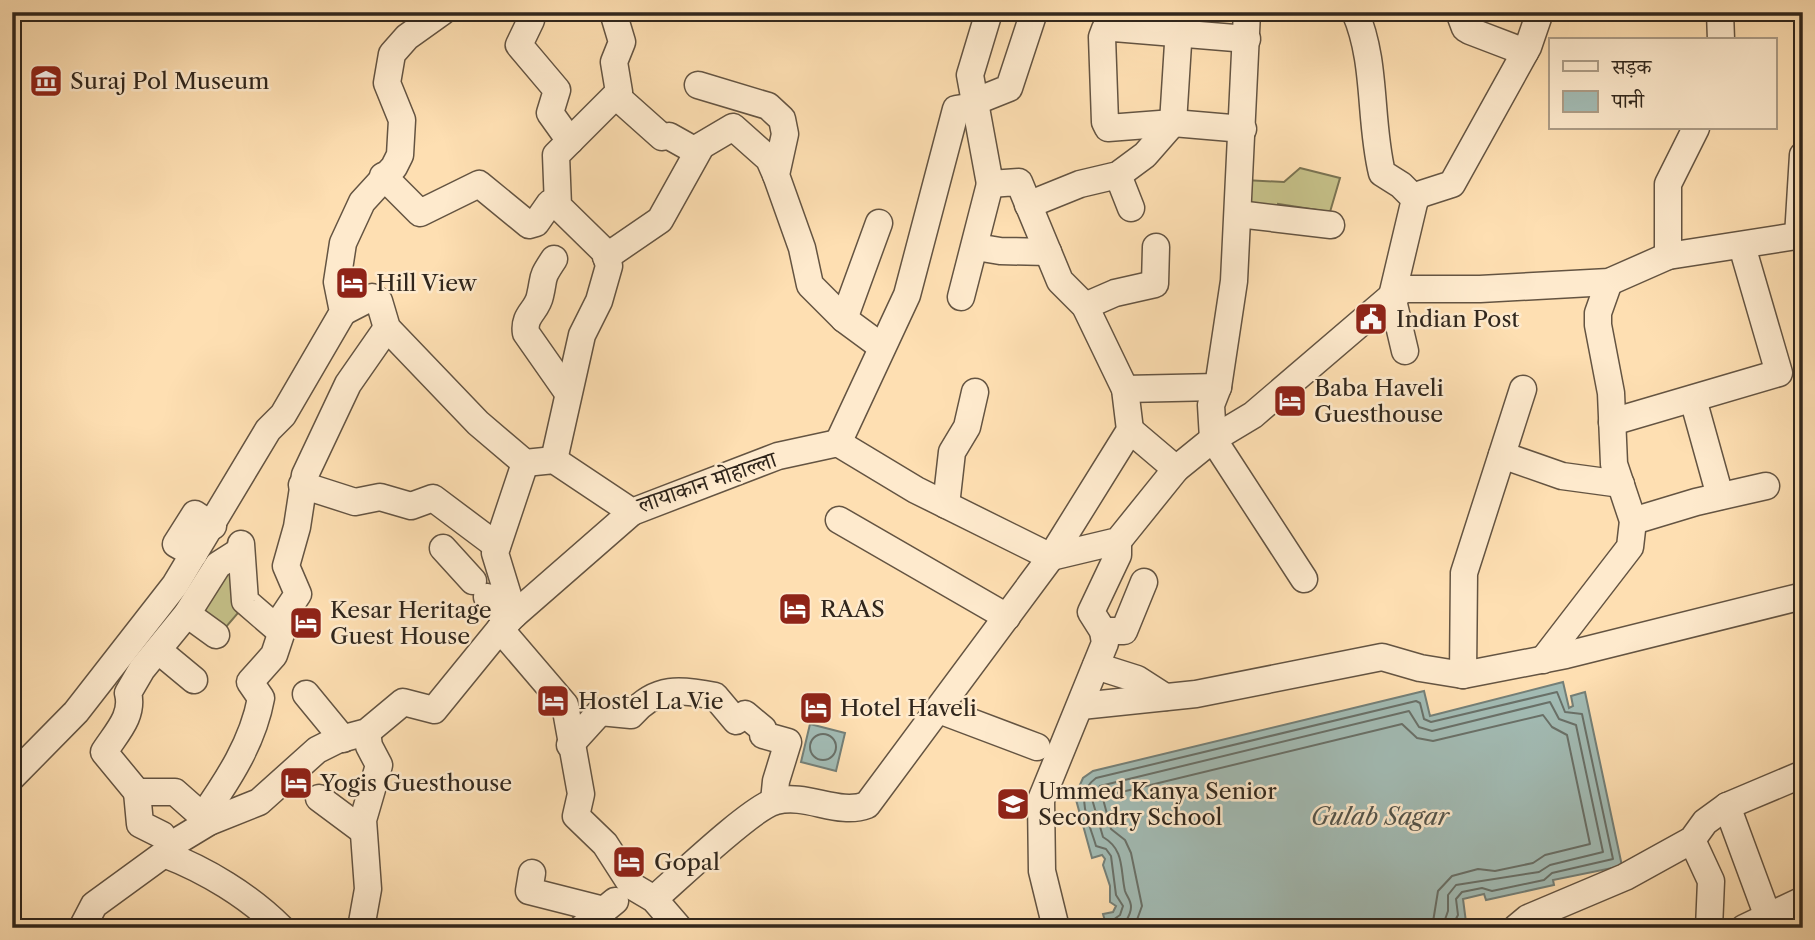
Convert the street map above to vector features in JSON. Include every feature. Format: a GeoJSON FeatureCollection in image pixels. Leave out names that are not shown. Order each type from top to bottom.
{"type":"FeatureCollection","features":[{"type":"Feature","properties":{"kind":"street"},"geometry":{"type":"LineString","coordinates":[[343,312],[337,282],[343,243],[362,202],[394,167],[400,155],[402,120],[387,83],[393,54],[407,37],[442,12]]}},
{"type":"Feature","properties":{"kind":"street"},"geometry":{"type":"LineString","coordinates":[[529,12],[531,20],[519,45],[557,90],[550,113],[570,141]]}},
{"type":"Feature","properties":{"kind":"street"},"geometry":{"type":"LineString","coordinates":[[558,206],[556,155],[619,92],[614,62],[621,42],[613,12]]}},
{"type":"Feature","properties":{"kind":"street"},"geometry":{"type":"LineString","coordinates":[[961,297],[976,247],[990,184],[970,75],[989,12]]}},
{"type":"Feature","properties":{"kind":"street"},"geometry":{"type":"LineString","coordinates":[[1034,12],[1009,88],[956,109],[907,295],[838,443],[946,505],[1051,557],[1118,541],[1176,470],[1213,439],[1253,415],[1392,296],[1405,289],[1480,289],[1609,282],[1668,256],[1800,236],[1803,155]]}},
{"type":"Feature","properties":{"kind":"street"},"geometry":{"type":"LineString","coordinates":[[1247,12],[1234,281],[1218,387],[1211,405],[1213,439],[1304,579]]}},
{"type":"Feature","properties":{"kind":"street"},"geometry":{"type":"LineString","coordinates":[[1355,12],[1366,37],[1376,147],[1382,173],[1401,184],[1415,200]]}},
{"type":"Feature","properties":{"kind":"street"},"geometry":{"type":"LineString","coordinates":[[1459,12],[1465,27],[1470,31],[1525,52]]}},
{"type":"Feature","properties":{"kind":"street"},"geometry":{"type":"LineString","coordinates":[[1405,351],[1392,296],[1415,200],[1421,194],[1452,184],[1525,52],[1539,12]]}},
{"type":"Feature","properties":{"kind":"street"},"geometry":{"type":"LineString","coordinates":[[1720,12],[1721,38]]}},
{"type":"Feature","properties":{"kind":"street"},"geometry":{"type":"LineString","coordinates":[[1243,129],[1173,123],[1108,128],[1105,122],[1102,37],[1109,28],[1178,23],[1247,39]]}},
{"type":"Feature","properties":{"kind":"street"},"geometry":{"type":"LineString","coordinates":[[1028,205],[1080,184],[1118,175],[1145,155],[1173,123],[1178,23]]}},
{"type":"Feature","properties":{"kind":"street"},"geometry":{"type":"LineString","coordinates":[[698,85],[768,106],[782,119],[785,134],[776,175]]}},
{"type":"Feature","properties":{"kind":"street"},"geometry":{"type":"LineString","coordinates":[[615,96],[662,137],[669,136],[694,150],[699,150]]}},
{"type":"Feature","properties":{"kind":"street"},"geometry":{"type":"LineString","coordinates":[[606,257],[660,220],[699,150],[733,128],[769,159],[802,248],[810,285],[844,319],[882,347]]}},
{"type":"Feature","properties":{"kind":"street"},"geometry":{"type":"LineString","coordinates":[[1668,256],[1668,184],[1695,130]]}},
{"type":"Feature","properties":{"kind":"street"},"geometry":{"type":"LineString","coordinates":[[1118,175],[1131,208]]}},
{"type":"Feature","properties":{"kind":"street"},"geometry":{"type":"LineString","coordinates":[[12,777],[76,712],[175,585],[175,545],[213,526],[268,430],[283,415],[312,369],[343,312],[372,297],[379,301],[387,328],[478,423],[525,463],[554,460],[582,335],[599,301],[608,266],[605,252],[558,206],[550,204],[536,223],[529,225],[479,184],[420,213],[383,176]]}},
{"type":"Feature","properties":{"kind":"street"},"geometry":{"type":"LineString","coordinates":[[582,928],[604,910],[643,893],[775,801],[806,799],[854,810],[867,805],[1051,557],[1130,430],[1125,389],[1085,306],[1060,281],[1018,182],[990,184]]}},
{"type":"Feature","properties":{"kind":"street"},"geometry":{"type":"LineString","coordinates":[[1238,214],[1331,225]]}},
{"type":"Feature","properties":{"kind":"street"},"geometry":{"type":"LineString","coordinates":[[844,319],[879,223]]}},
{"type":"Feature","properties":{"kind":"street"},"geometry":{"type":"LineString","coordinates":[[1612,422],[1779,373],[1742,246]]}},
{"type":"Feature","properties":{"kind":"street"},"geometry":{"type":"LineString","coordinates":[[976,247],[1000,251],[1048,252]]}},
{"type":"Feature","properties":{"kind":"street"},"geometry":{"type":"LineString","coordinates":[[1085,306],[1115,293],[1155,284],[1157,247]]}},
{"type":"Feature","properties":{"kind":"street"},"geometry":{"type":"LineString","coordinates":[[554,259],[540,280],[540,296],[527,316],[525,327],[526,333],[568,393]]}},
{"type":"Feature","properties":{"kind":"street"},"geometry":{"type":"LineString","coordinates":[[1543,660],[1630,547],[1633,521],[1614,464],[1609,378],[1598,325],[1598,313],[1609,282]]}},
{"type":"Feature","properties":{"kind":"street"},"geometry":{"type":"LineString","coordinates":[[206,819],[256,722],[261,698],[250,682],[274,655],[281,632],[280,621],[298,594],[286,566],[297,527],[302,485],[348,384],[387,328]]}},
{"type":"Feature","properties":{"kind":"street"},"geometry":{"type":"LineString","coordinates":[[1125,389],[1218,387]]}},
{"type":"Feature","properties":{"kind":"street"},"geometry":{"type":"LineString","coordinates":[[1463,675],[1462,581],[1523,389]]}},
{"type":"Feature","properties":{"kind":"street"},"geometry":{"type":"LineString","coordinates":[[946,505],[952,452],[967,427],[975,392]]}},
{"type":"Feature","properties":{"kind":"street"},"geometry":{"type":"LineString","coordinates":[[1693,398],[1720,496]]}},
{"type":"Feature","properties":{"kind":"street"},"geometry":{"type":"LineString","coordinates":[[1130,430],[1176,470]]}},
{"type":"Feature","properties":{"kind":"street","name":"लायाकान मोहाल्ला"},"geometry":{"type":"LineString","coordinates":[[554,460],[632,512],[778,456],[838,443]]}},
{"type":"Feature","properties":{"kind":"street"},"geometry":{"type":"LineString","coordinates":[[1502,454],[1562,476],[1621,484]]}},
{"type":"Feature","properties":{"kind":"street"},"geometry":{"type":"LineString","coordinates":[[507,622],[495,553],[525,463]]}},
{"type":"Feature","properties":{"kind":"street"},"geometry":{"type":"LineString","coordinates":[[302,485],[355,502],[380,497],[411,506],[433,498],[497,546]]}},
{"type":"Feature","properties":{"kind":"street"},"geometry":{"type":"LineString","coordinates":[[1633,521],[1766,486]]}},
{"type":"Feature","properties":{"kind":"street"},"geometry":{"type":"LineString","coordinates":[[82,928],[94,905],[163,844],[171,845],[206,819],[259,802],[317,750],[355,735],[402,702],[434,709],[507,622],[632,512]]}},
{"type":"Feature","properties":{"kind":"street"},"geometry":{"type":"LineString","coordinates":[[839,520],[1007,617]]}},
{"type":"Feature","properties":{"kind":"street"},"geometry":{"type":"LineString","coordinates":[[1056,928],[1042,871],[1041,800],[1105,643],[1102,631],[1091,612],[1118,555],[1118,541]]}},
{"type":"Feature","properties":{"kind":"street"},"geometry":{"type":"LineString","coordinates":[[274,925],[197,866],[163,844],[140,824],[137,792],[104,752],[132,706],[128,693],[142,669],[187,614],[218,565],[241,548],[245,601],[281,632]]}},
{"type":"Feature","properties":{"kind":"street"},"geometry":{"type":"LineString","coordinates":[[443,548],[507,622],[565,705],[570,745],[582,794],[576,816],[606,844],[643,893],[679,928]]}},
{"type":"Feature","properties":{"kind":"street"},"geometry":{"type":"LineString","coordinates":[[1102,631],[1124,631],[1144,582]]}},
{"type":"Feature","properties":{"kind":"street"},"geometry":{"type":"LineString","coordinates":[[1081,706],[1165,697],[1382,657],[1420,668],[1463,675],[1543,660],[1803,596]]}},
{"type":"Feature","properties":{"kind":"street"},"geometry":{"type":"LineString","coordinates":[[187,614],[216,635]]}},
{"type":"Feature","properties":{"kind":"street"},"geometry":{"type":"LineString","coordinates":[[159,651],[194,680]]}},
{"type":"Feature","properties":{"kind":"street"},"geometry":{"type":"LineString","coordinates":[[1096,666],[1137,680],[1165,697]]}},
{"type":"Feature","properties":{"kind":"street"},"geometry":{"type":"LineString","coordinates":[[570,745],[600,712],[631,715],[641,704],[674,690],[715,696],[736,721],[745,714],[763,729],[764,735],[788,742],[776,781],[775,801]]}},
{"type":"Feature","properties":{"kind":"street"},"geometry":{"type":"LineString","coordinates":[[306,694],[369,746],[379,765],[366,804],[362,830],[369,889],[361,928]]}},
{"type":"Feature","properties":{"kind":"street"},"geometry":{"type":"LineString","coordinates":[[939,710],[1037,747]]}},
{"type":"Feature","properties":{"kind":"street"},"geometry":{"type":"LineString","coordinates":[[1516,928],[1537,914],[1625,877],[1692,840],[1705,822],[1727,806],[1803,774]]}},
{"type":"Feature","properties":{"kind":"street"},"geometry":{"type":"LineString","coordinates":[[137,792],[175,792],[206,819]]}},
{"type":"Feature","properties":{"kind":"street"},"geometry":{"type":"LineString","coordinates":[[319,797],[362,830]]}},
{"type":"Feature","properties":{"kind":"street"},"geometry":{"type":"LineString","coordinates":[[1727,806],[1768,917]]}},
{"type":"Feature","properties":{"kind":"street"},"geometry":{"type":"LineString","coordinates":[[1692,840],[1711,881],[1709,928]]}},
{"type":"Feature","properties":{"kind":"street"},"geometry":{"type":"LineString","coordinates":[[532,873],[529,891],[604,910]]}},
{"type":"Feature","properties":{"kind":"street"},"geometry":{"type":"LineString","coordinates":[[1744,928],[1803,900]]}},
{"type":"Feature","properties":{"kind":"shaded area"},"geometry":{"type":"Polygon","coordinates":[[[1300,168],[1340,178],[1330,212],[1278,204],[1276,216],[1241,213],[1245,180],[1284,182],[1300,168]]]}},
{"type":"Feature","properties":{"kind":"shaded area"},"geometry":{"type":"Polygon","coordinates":[[[220,567],[242,580],[244,606],[220,634],[191,613],[220,567]]]}},
{"type":"Feature","properties":{"kind":"water","name":"Gulab Sagar"},"geometry":{"type":"Polygon","coordinates":[[[1563,682],[1569,708],[1573,706],[1571,696],[1585,692],[1622,866],[1553,880],[1554,885],[1486,900],[1484,894],[1463,899],[1466,922],[1458,924],[1459,928],[1107,928],[1103,914],[1113,912],[1116,906],[1110,902],[1110,886],[1103,865],[1105,859],[1102,855],[1092,858],[1075,796],[1083,778],[1093,771],[1424,691],[1430,716],[1563,682]]]}},
{"type":"Feature","properties":{"kind":"water"},"geometry":{"type":"Polygon","coordinates":[[[810,724],[845,733],[836,771],[801,762],[810,724]]]}},
{"type":"Feature","properties":{"kind":"place","name":"Suraj Pol Museum"},"geometry":{"type":"Point","coordinates":[46,81]}},
{"type":"Feature","properties":{"kind":"place","name":"Hill View"},"geometry":{"type":"Point","coordinates":[352,283]}},
{"type":"Feature","properties":{"kind":"place","name":"Indian Post"},"geometry":{"type":"Point","coordinates":[1371,319]}},
{"type":"Feature","properties":{"kind":"place","name":"Baba Haveli Guesthouse"},"geometry":{"type":"Point","coordinates":[1290,401]}},
{"type":"Feature","properties":{"kind":"place","name":"RAAS"},"geometry":{"type":"Point","coordinates":[795,609]}},
{"type":"Feature","properties":{"kind":"place","name":"Kesar Heritage Guest House"},"geometry":{"type":"Point","coordinates":[306,623]}},
{"type":"Feature","properties":{"kind":"place","name":"Hostel La Vie"},"geometry":{"type":"Point","coordinates":[553,701]}},
{"type":"Feature","properties":{"kind":"place","name":"Hotel Haveli"},"geometry":{"type":"Point","coordinates":[816,708]}},
{"type":"Feature","properties":{"kind":"place","name":"Yogis Guesthouse"},"geometry":{"type":"Point","coordinates":[296,783]}},
{"type":"Feature","properties":{"kind":"place","name":"Ummed Kanya Senior Secondry School"},"geometry":{"type":"Point","coordinates":[1013,804]}},
{"type":"Feature","properties":{"kind":"place","name":"Gopal"},"geometry":{"type":"Point","coordinates":[629,862]}}]}
